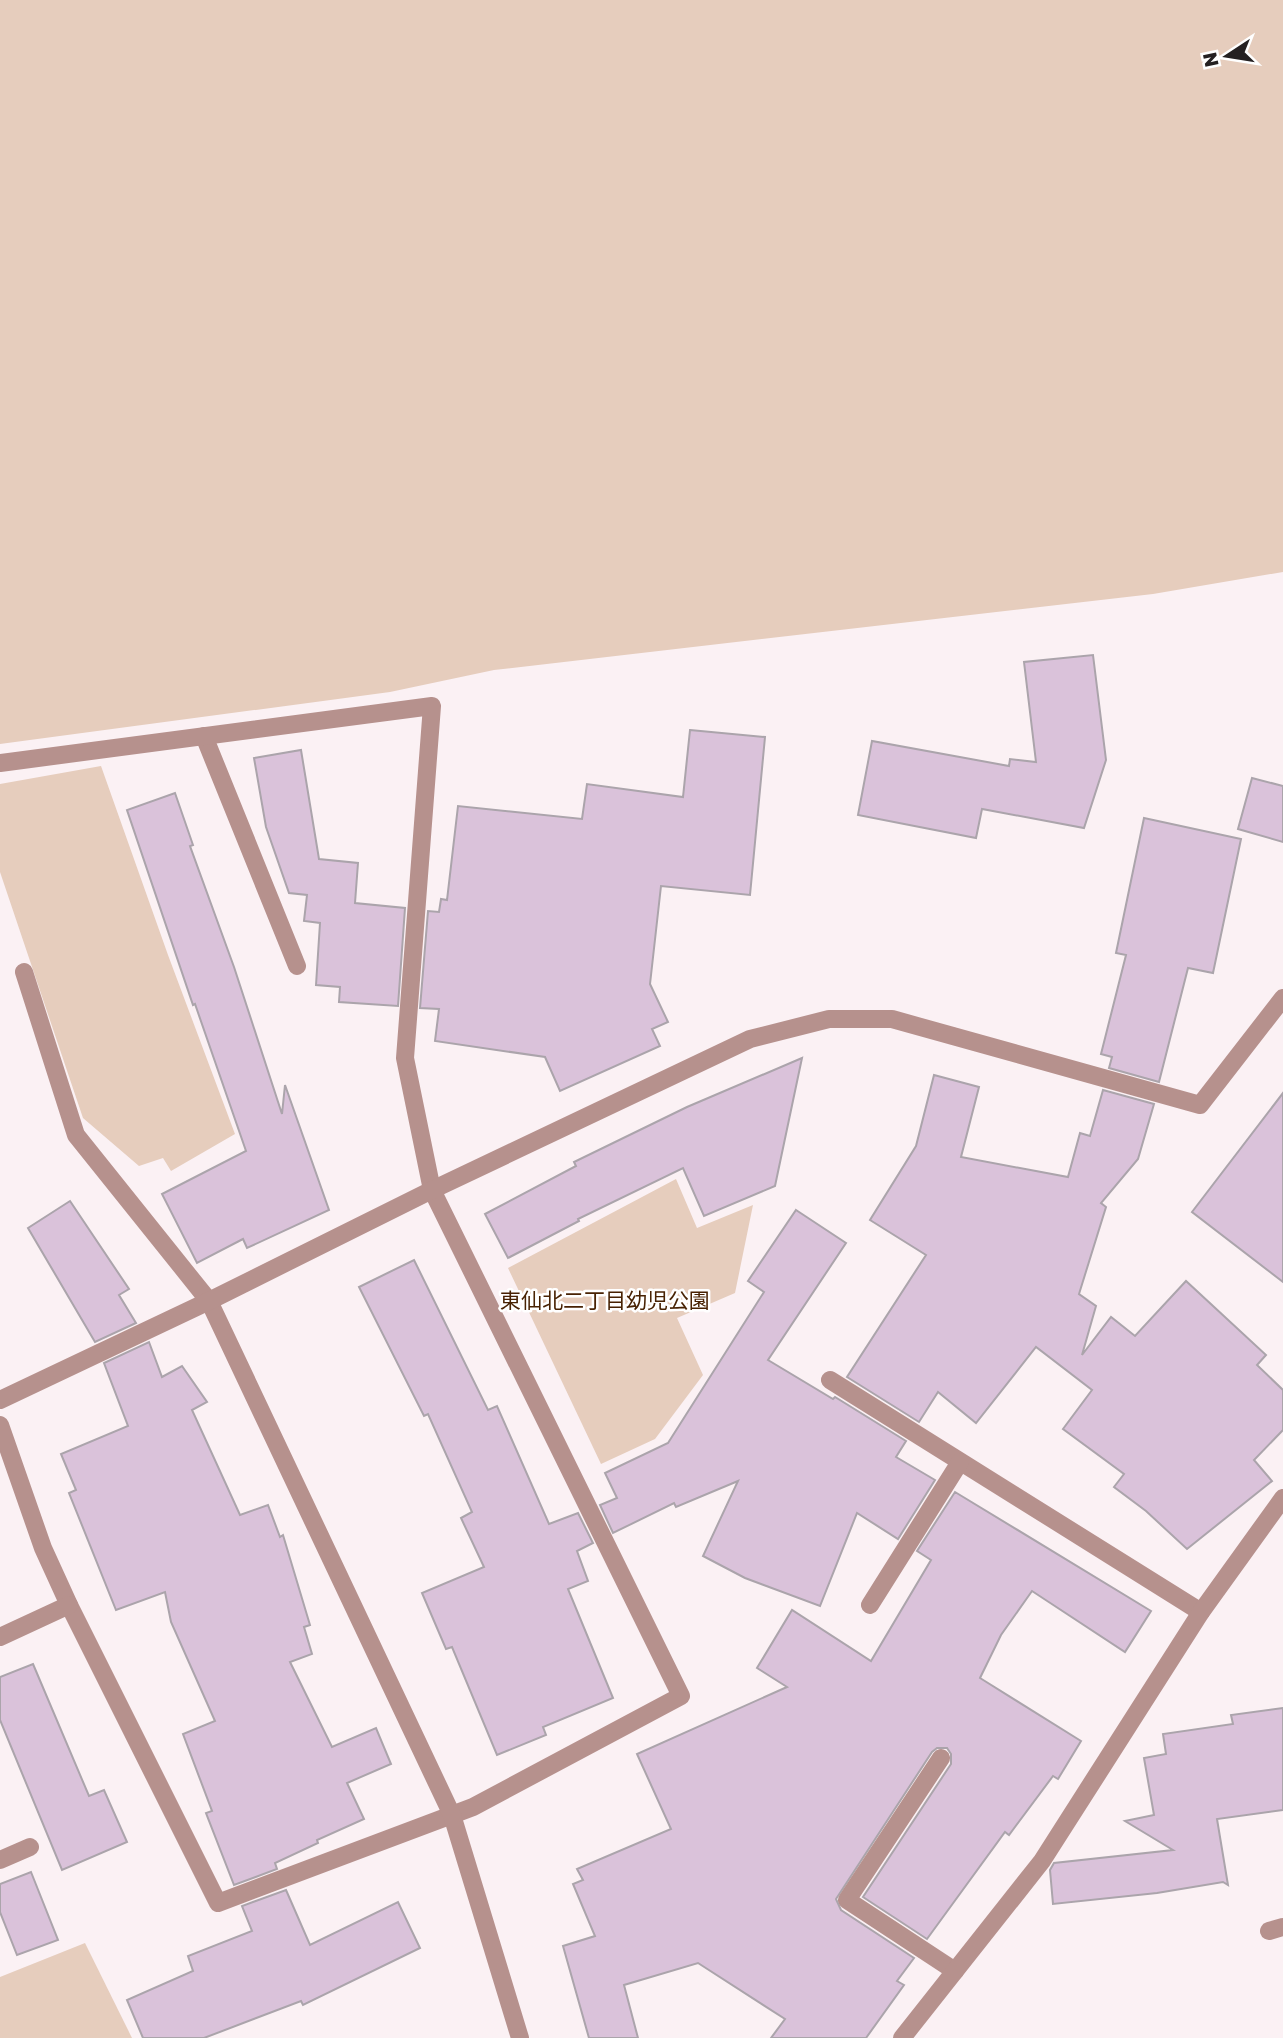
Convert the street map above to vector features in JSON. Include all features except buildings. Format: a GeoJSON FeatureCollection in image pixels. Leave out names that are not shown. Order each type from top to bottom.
{"type":"FeatureCollection","features":[{"type":"Feature","properties":{"kind":"street"},"geometry":{"type":"LineString","coordinates":[[0,763],[432,706],[405,1058],[432,1190],[681,1696],[472,1807],[218,1903],[43,1548],[0,1424]]}},
{"type":"Feature","properties":{"kind":"street"},"geometry":{"type":"LineString","coordinates":[[204,736],[297,966]]}},
{"type":"Feature","properties":{"kind":"street"},"geometry":{"type":"LineString","coordinates":[[23,972],[76,1135],[209,1301],[452,1815],[520,2038]]}},
{"type":"Feature","properties":{"kind":"street"},"geometry":{"type":"LineString","coordinates":[[0,1400],[750,1039],[829,1019],[892,1019],[1200,1105],[1283,998]]}},
{"type":"Feature","properties":{"kind":"street"},"geometry":{"type":"LineString","coordinates":[[830,1380],[1201,1612]]}},
{"type":"Feature","properties":{"kind":"street"},"geometry":{"type":"LineString","coordinates":[[870,1605],[960,1462]]}},
{"type":"Feature","properties":{"kind":"street"},"geometry":{"type":"LineString","coordinates":[[902,2038],[1042,1861],[1201,1612],[1283,1498]]}},
{"type":"Feature","properties":{"kind":"street"},"geometry":{"type":"LineString","coordinates":[[0,1637],[69,1605]]}},
{"type":"Feature","properties":{"kind":"street"},"geometry":{"type":"LineString","coordinates":[[941,1758],[847,1900],[955,1971]]}},
{"type":"Feature","properties":{"kind":"street"},"geometry":{"type":"LineString","coordinates":[[0,1860],[30,1847]]}},
{"type":"Feature","properties":{"kind":"green space"},"geometry":{"type":"Polygon","coordinates":[[[0,0],[1283,0],[1283,572],[1153,594],[494,670],[390,692],[0,744],[0,0]]]}},
{"type":"Feature","properties":{"kind":"green space"},"geometry":{"type":"Polygon","coordinates":[[[101,766],[235,1134],[171,1171],[163,1158],[139,1166],[83,1118],[0,872],[0,784],[101,766]]]}},
{"type":"Feature","properties":{"kind":"green space","name":"東仙北二丁目幼児公園"},"geometry":{"type":"Polygon","coordinates":[[[676,1179],[697,1228],[753,1205],[735,1293],[677,1318],[703,1375],[655,1439],[601,1464],[508,1268],[676,1179]]]}},
{"type":"Feature","properties":{"kind":"green space"},"geometry":{"type":"Polygon","coordinates":[[[85,1943],[132,2038],[0,2038],[0,1977],[85,1943]]]}}]}
